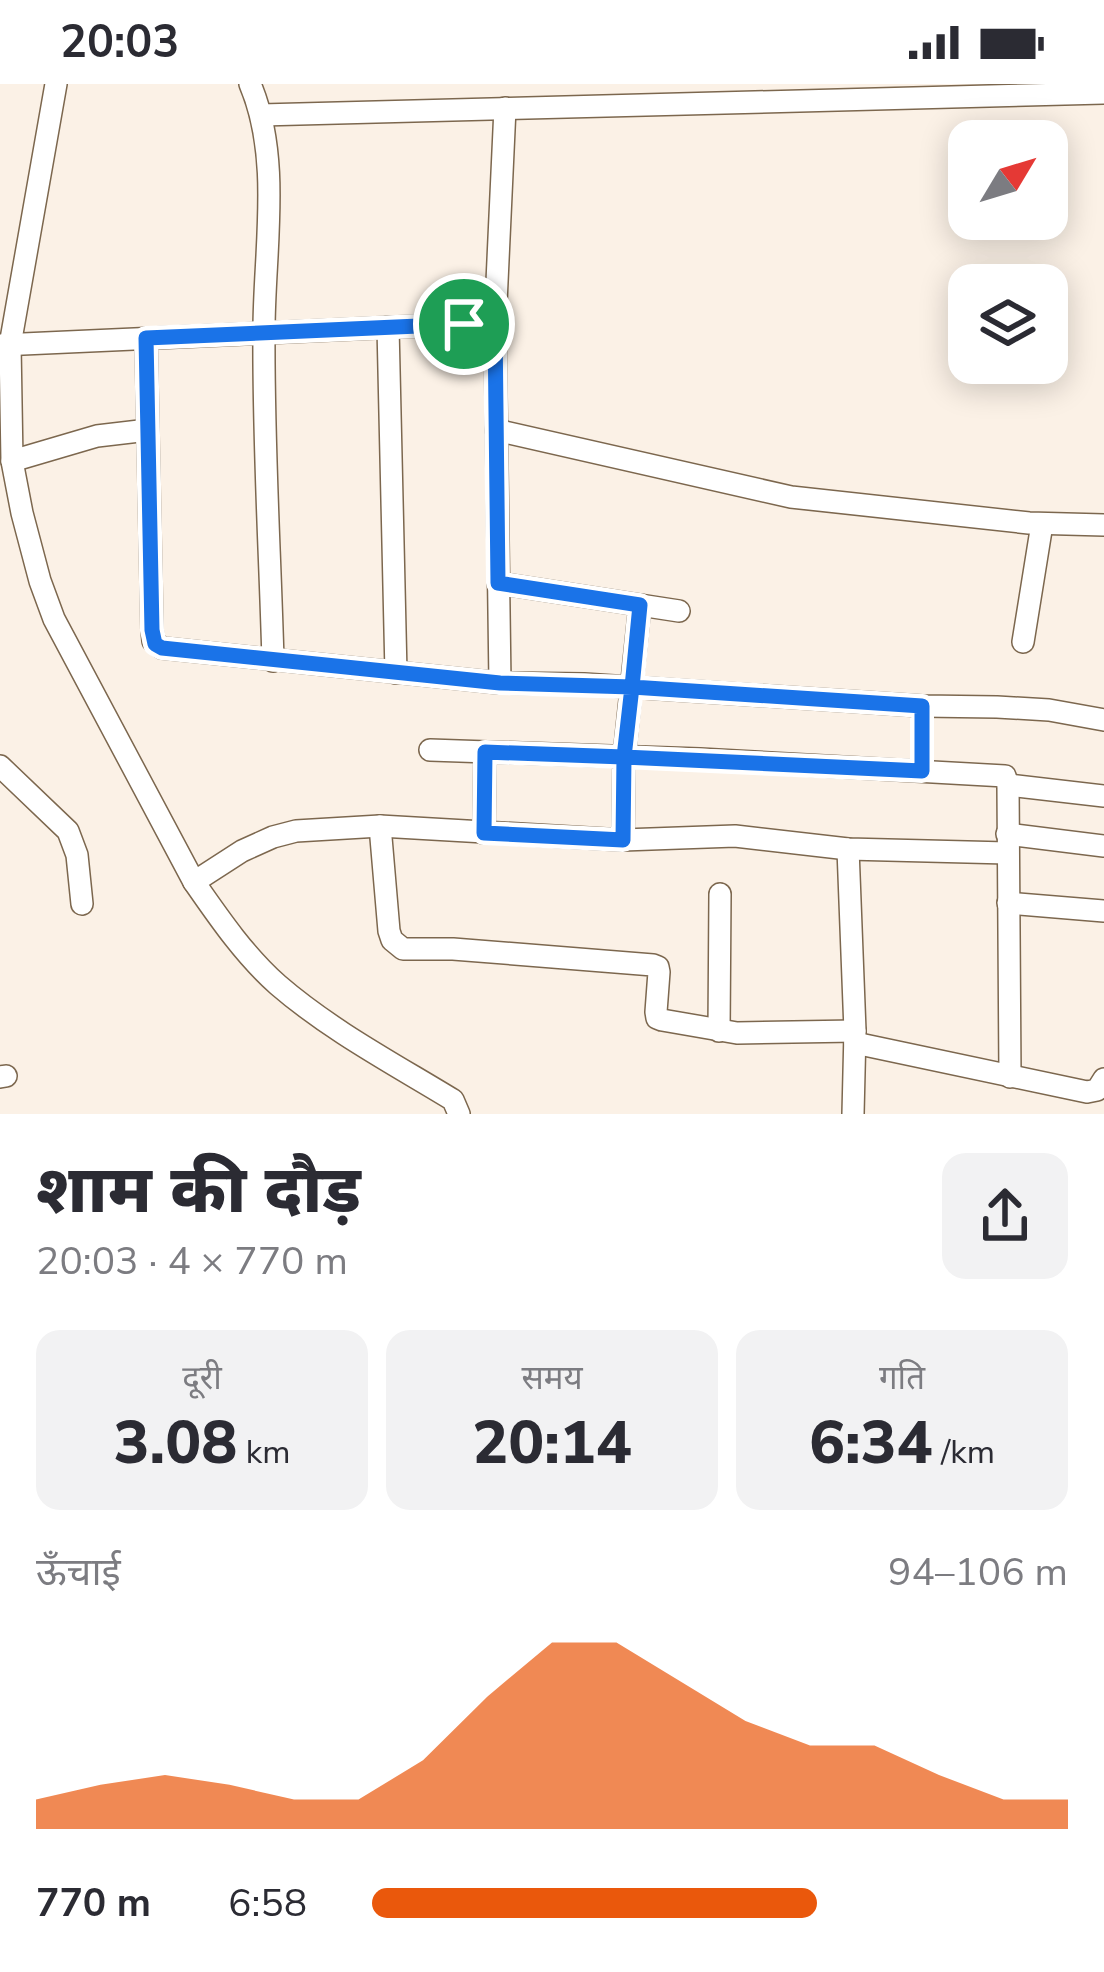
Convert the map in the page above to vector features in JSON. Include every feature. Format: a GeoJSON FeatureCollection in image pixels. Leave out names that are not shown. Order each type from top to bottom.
{"type":"FeatureCollection","features":[{"type":"Feature","properties":{"kind":"street"},"geometry":{"type":"LineString","coordinates":[[56,84],[5,345],[12,461],[40,581],[54,619],[194,883],[237,939],[278,984],[332,1025],[458,1109],[483,1114]]}},
{"type":"Feature","properties":{"kind":"street"},"geometry":{"type":"LineString","coordinates":[[250,84],[261,115],[268,189],[264,332],[273,661]]}},
{"type":"Feature","properties":{"kind":"street"},"geometry":{"type":"LineString","coordinates":[[261,115],[1104,93]]}},
{"type":"Feature","properties":{"kind":"street"},"geometry":{"type":"LineString","coordinates":[[500,683],[495,325],[505,108]]}},
{"type":"Feature","properties":{"kind":"street"},"geometry":{"type":"LineString","coordinates":[[5,345],[495,325]]}},
{"type":"Feature","properties":{"kind":"street"},"geometry":{"type":"LineString","coordinates":[[388,327],[396,674]]}},
{"type":"Feature","properties":{"kind":"street"},"geometry":{"type":"LineString","coordinates":[[146,338],[153,641],[162,648],[500,683],[1049,710],[1104,719]]}},
{"type":"Feature","properties":{"kind":"street"},"geometry":{"type":"LineString","coordinates":[[12,461],[97,436],[148,430]]}},
{"type":"Feature","properties":{"kind":"street"},"geometry":{"type":"LineString","coordinates":[[496,430],[791,497],[1042,524],[1104,525]]}},
{"type":"Feature","properties":{"kind":"street"},"geometry":{"type":"LineString","coordinates":[[1023,642],[1042,524]]}},
{"type":"Feature","properties":{"kind":"street"},"geometry":{"type":"LineString","coordinates":[[498,583],[679,611]]}},
{"type":"Feature","properties":{"kind":"street"},"geometry":{"type":"LineString","coordinates":[[623,840],[624,757],[640,605]]}},
{"type":"Feature","properties":{"kind":"street"},"geometry":{"type":"LineString","coordinates":[[922,706],[922,771]]}},
{"type":"Feature","properties":{"kind":"street"},"geometry":{"type":"LineString","coordinates":[[430,750],[1001,774],[1008,785],[1010,1077]]}},
{"type":"Feature","properties":{"kind":"street"},"geometry":{"type":"LineString","coordinates":[[484,833],[485,752]]}},
{"type":"Feature","properties":{"kind":"street"},"geometry":{"type":"LineString","coordinates":[[0,766],[68,831],[77,855],[82,904]]}},
{"type":"Feature","properties":{"kind":"street"},"geometry":{"type":"LineString","coordinates":[[1008,785],[1104,796]]}},
{"type":"Feature","properties":{"kind":"street"},"geometry":{"type":"LineString","coordinates":[[194,883],[273,837],[296,831],[380,826],[623,840],[735,836],[848,849],[1104,846]]}},
{"type":"Feature","properties":{"kind":"street"},"geometry":{"type":"LineString","coordinates":[[380,826],[389,931],[396,946],[653,964],[659,972],[657,1018],[719,1031],[855,1037],[1087,1092],[1097,1090],[1104,1078]]}},
{"type":"Feature","properties":{"kind":"street"},"geometry":{"type":"LineString","coordinates":[[848,849],[853,1114]]}},
{"type":"Feature","properties":{"kind":"street"},"geometry":{"type":"LineString","coordinates":[[719,1031],[720,894]]}},
{"type":"Feature","properties":{"kind":"street"},"geometry":{"type":"LineString","coordinates":[[1008,903],[1104,911]]}},
{"type":"Feature","properties":{"kind":"route"},"geometry":{"type":"LineString","coordinates":[[464,324],[146,338],[155,644],[396,674],[632,687],[624,757],[485,752],[484,833],[623,840],[624,757],[922,771],[922,706],[632,687],[640,605],[498,583],[495,325],[464,324]]}}]}
